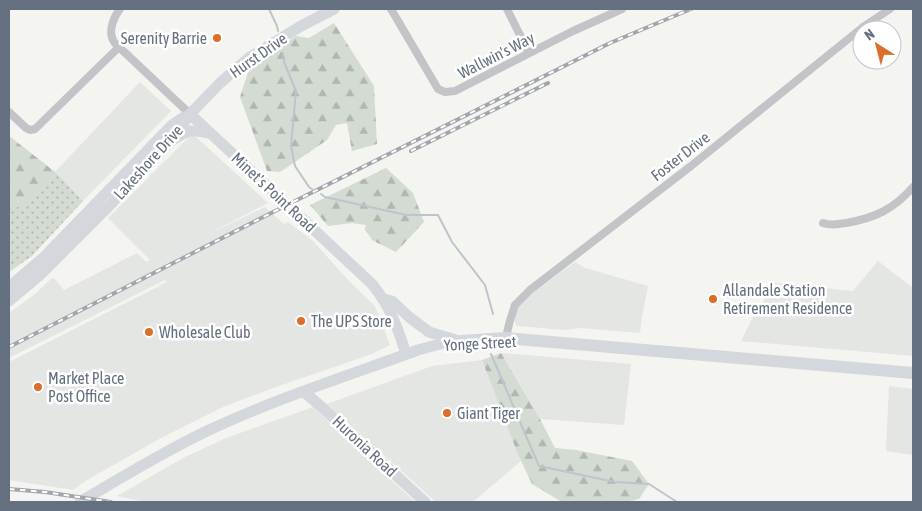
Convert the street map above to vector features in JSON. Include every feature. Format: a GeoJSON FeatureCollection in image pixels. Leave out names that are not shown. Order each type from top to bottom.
{"type":"FeatureCollection","features":[{"type":"Feature","properties":{"kind":"main road","name":"Hurst Drive"},"geometry":{"type":"LineString","coordinates":[[190,114],[220,83],[250,57],[301,26],[334,9]]}},
{"type":"Feature","properties":{"kind":"main road","name":"Minet's Point Road"},"geometry":{"type":"LineString","coordinates":[[190,114],[372,284],[383,299],[394,320],[406,354]]}},
{"type":"Feature","properties":{"kind":"main road","name":"Lakeshore Drive"},"geometry":{"type":"LineString","coordinates":[[9,301],[50,265],[169,143],[190,114]]}},
{"type":"Feature","properties":{"kind":"main road","name":"Lakeshore Drive"},"geometry":{"type":"LineString","coordinates":[[9,287],[42,258],[172,124],[190,114]]}},
{"type":"Feature","properties":{"kind":"main road"},"geometry":{"type":"LineString","coordinates":[[169,143],[186,131],[209,133]]}},
{"type":"Feature","properties":{"kind":"main road"},"geometry":{"type":"LineString","coordinates":[[383,299],[392,301],[429,332],[461,341]]}},
{"type":"Feature","properties":{"kind":"main road","name":"Yonge Street"},"geometry":{"type":"LineString","coordinates":[[80,502],[173,448],[263,406],[406,354],[444,343],[506,338],[913,373]]}},
{"type":"Feature","properties":{"kind":"main road","name":"Huronia Road"},"geometry":{"type":"LineString","coordinates":[[304,392],[324,408],[425,502]]}},
{"type":"Feature","properties":{"kind":"street"},"geometry":{"type":"LineString","coordinates":[[9,112],[26,128],[30,130],[35,129],[119,47],[112,39],[111,26],[120,9]]}},
{"type":"Feature","properties":{"kind":"street","name":"Wallwin's Way"},"geometry":{"type":"LineString","coordinates":[[391,9],[438,90],[450,92],[610,11],[622,9]]}},
{"type":"Feature","properties":{"kind":"street"},"geometry":{"type":"LineString","coordinates":[[507,9],[529,53]]}},
{"type":"Feature","properties":{"kind":"street","name":"Foster Drive"},"geometry":{"type":"LineString","coordinates":[[506,338],[516,305],[530,290],[691,166],[863,27],[890,9]]}},
{"type":"Feature","properties":{"kind":"street","name":"Minet's Point Road"},"geometry":{"type":"LineString","coordinates":[[119,47],[190,114]]}},
{"type":"Feature","properties":{"kind":"street"},"geometry":{"type":"LineString","coordinates":[[823,222],[830,225],[859,221],[878,215],[902,199],[913,187]]}},
{"type":"Feature","properties":{"kind":"shaded area"},"geometry":{"type":"Polygon","coordinates":[[[140,82],[171,111],[83,201],[55,172],[140,82]]]}},
{"type":"Feature","properties":{"kind":"shaded area"},"geometry":{"type":"Polygon","coordinates":[[[194,135],[268,203],[205,236],[265,207],[284,224],[288,222],[313,241],[349,281],[375,306],[390,345],[372,354],[223,407],[161,438],[73,490],[9,480],[9,362],[167,282],[165,280],[9,358],[9,313],[35,294],[52,278],[64,290],[137,253],[146,262],[150,260],[108,218],[188,138],[194,135]]]}},
{"type":"Feature","properties":{"kind":"shaded area"},"geometry":{"type":"Polygon","coordinates":[[[878,261],[913,288],[913,356],[741,341],[753,317],[775,283],[853,291],[878,261]]]}},
{"type":"Feature","properties":{"kind":"shaded area"},"geometry":{"type":"Polygon","coordinates":[[[575,262],[585,268],[648,286],[640,333],[580,328],[566,330],[517,326],[515,316],[519,306],[533,293],[575,262]]]}},
{"type":"Feature","properties":{"kind":"shaded area"},"geometry":{"type":"Polygon","coordinates":[[[501,353],[631,364],[624,425],[540,419],[501,353]]]}},
{"type":"Feature","properties":{"kind":"shaded area"},"geometry":{"type":"Polygon","coordinates":[[[482,360],[521,461],[473,502],[436,502],[327,404],[432,366],[482,360]]]}},
{"type":"Feature","properties":{"kind":"shaded area"},"geometry":{"type":"Polygon","coordinates":[[[889,386],[913,389],[913,455],[886,451],[889,386]]]}},
{"type":"Feature","properties":{"kind":"shaded area"},"geometry":{"type":"Polygon","coordinates":[[[313,407],[415,502],[146,502],[117,496],[185,457],[226,438],[313,407]]]}},
{"type":"Feature","properties":{"kind":"green space"},"geometry":{"type":"Polygon","coordinates":[[[334,23],[374,86],[377,144],[352,151],[347,123],[336,125],[327,140],[280,172],[267,171],[240,97],[249,69],[296,36],[309,38],[334,23]]]}},
{"type":"Feature","properties":{"kind":"green space"},"geometry":{"type":"Polygon","coordinates":[[[9,136],[55,172],[83,201],[32,256],[9,272],[9,136]]]}},
{"type":"Feature","properties":{"kind":"green space"},"geometry":{"type":"Polygon","coordinates":[[[9,136],[55,172],[29,202],[9,211],[9,136]]]}},
{"type":"Feature","properties":{"kind":"green space"},"geometry":{"type":"Polygon","coordinates":[[[386,168],[413,193],[424,222],[396,252],[372,240],[365,229],[366,225],[352,223],[328,226],[310,205],[386,168]]]}},
{"type":"Feature","properties":{"kind":"green space"},"geometry":{"type":"Polygon","coordinates":[[[501,353],[555,448],[576,450],[632,461],[649,484],[639,499],[626,502],[562,502],[532,484],[517,452],[482,360],[501,353]]]}},
{"type":"Feature","properties":{"kind":"waterway"},"geometry":{"type":"LineString","coordinates":[[269,9],[278,31]]}},
{"type":"Feature","properties":{"kind":"waterway"},"geometry":{"type":"LineString","coordinates":[[283,53],[284,62],[296,91],[291,146],[295,166],[312,189]]}},
{"type":"Feature","properties":{"kind":"waterway"},"geometry":{"type":"LineString","coordinates":[[321,194],[325,197],[406,215],[438,215],[452,242],[485,285],[493,314]]}},
{"type":"Feature","properties":{"kind":"waterway"},"geometry":{"type":"LineString","coordinates":[[491,354],[539,466],[615,482],[649,484],[677,502]]}},
{"type":"Feature","properties":{"kind":"railway"},"geometry":{"type":"LineString","coordinates":[[9,347],[610,43],[691,9]]}},
{"type":"Feature","properties":{"kind":"railway"},"geometry":{"type":"LineString","coordinates":[[411,151],[548,83]]}},
{"type":"Feature","properties":{"kind":"railway"},"geometry":{"type":"LineString","coordinates":[[9,489],[45,492],[111,502]]}},
{"type":"Feature","properties":{"kind":"place","name":"Serenity Barrie"},"geometry":{"type":"Point","coordinates":[217,38]}},
{"type":"Feature","properties":{"kind":"place","name":"Allandale Station Retirement Residence"},"geometry":{"type":"Point","coordinates":[713,299]}},
{"type":"Feature","properties":{"kind":"place","name":"The UPS Store"},"geometry":{"type":"Point","coordinates":[301,321]}},
{"type":"Feature","properties":{"kind":"place","name":"Wholesale Club"},"geometry":{"type":"Point","coordinates":[149,332]}},
{"type":"Feature","properties":{"kind":"place","name":"Market Place Post Office"},"geometry":{"type":"Point","coordinates":[38,387]}},
{"type":"Feature","properties":{"kind":"place","name":"Giant Tiger"},"geometry":{"type":"Point","coordinates":[447,413]}}]}
